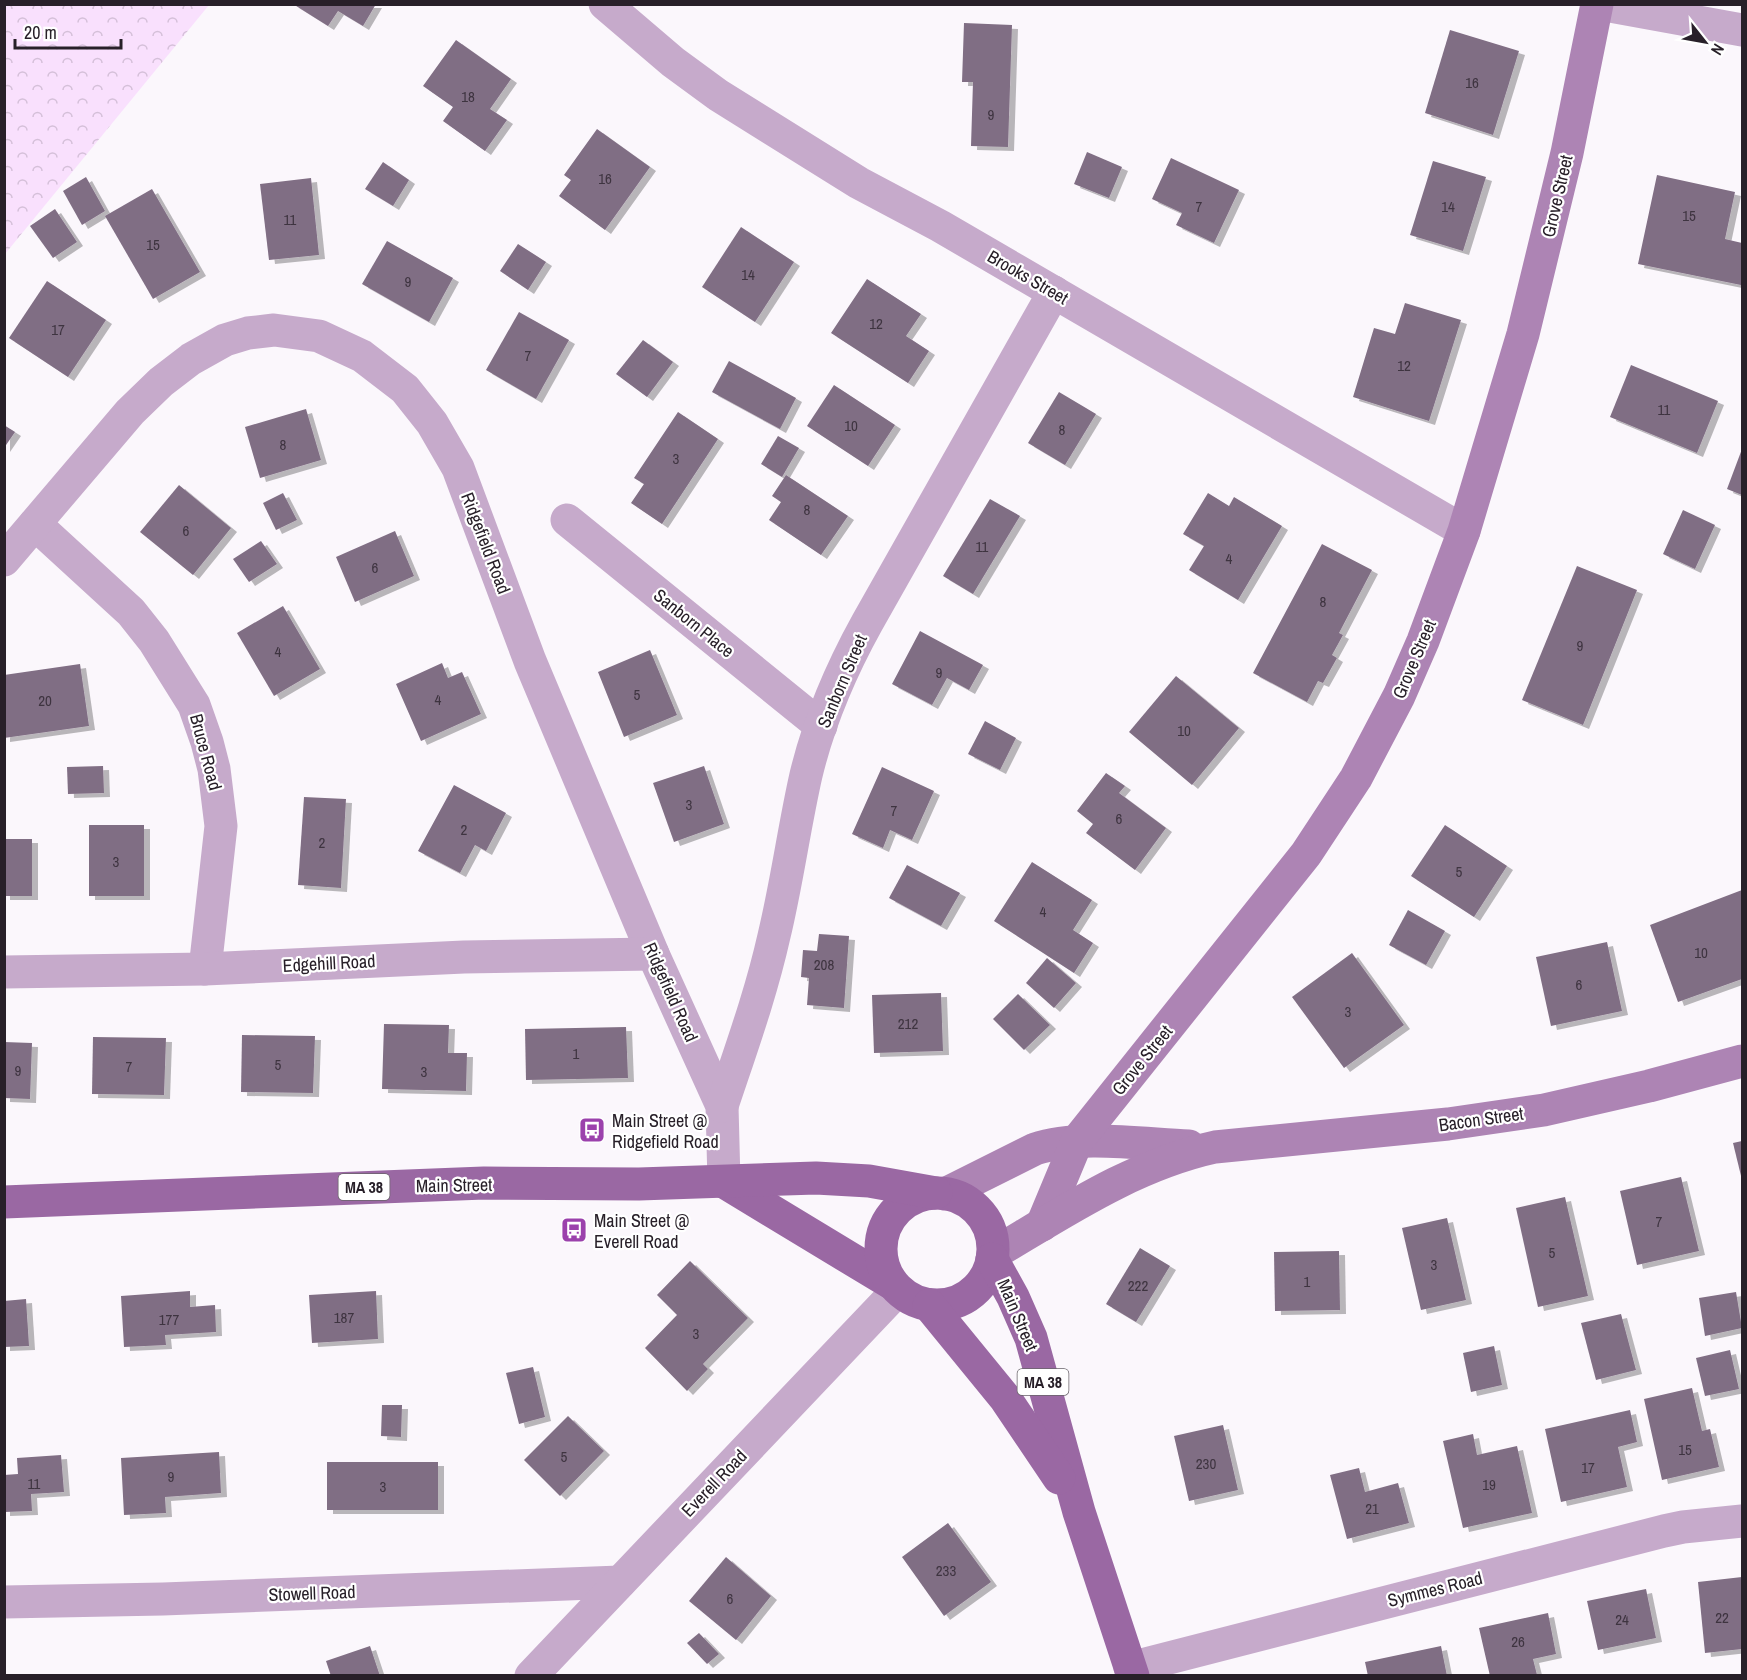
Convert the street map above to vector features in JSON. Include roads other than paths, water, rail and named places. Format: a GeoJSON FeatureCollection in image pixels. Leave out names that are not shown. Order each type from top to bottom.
{"type":"FeatureCollection","features":[{"type":"Feature","properties":{"kind":"main road","name":"Main Street"},"geometry":{"type":"LineString","coordinates":[[4,1202],[460,1184],[841,1179],[941,1194]]}},
{"type":"Feature","properties":{"kind":"main road","name":"MA 38"},"geometry":{"type":"LineString","coordinates":[[724,1182],[895,1286],[914,1301],[929,1305]]}},
{"type":"Feature","properties":{"kind":"main road"},"geometry":{"type":"LineString","coordinates":[[895,1286],[884,1270],[881,1250],[882,1239],[889,1220],[897,1210],[911,1200],[927,1194],[941,1194]]}},
{"type":"Feature","properties":{"kind":"main road","name":"MA 38"},"geometry":{"type":"LineString","coordinates":[[941,1194],[965,1201],[977,1210],[990,1233],[992,1256]]}},
{"type":"Feature","properties":{"kind":"main road","name":"Main Street"},"geometry":{"type":"LineString","coordinates":[[992,1256],[1031,1338],[1079,1512],[1131,1672]]}},
{"type":"Feature","properties":{"kind":"main road"},"geometry":{"type":"LineString","coordinates":[[929,1305],[952,1303],[970,1294],[986,1277],[992,1256]]}},
{"type":"Feature","properties":{"kind":"main road","name":"Main Street"},"geometry":{"type":"LineString","coordinates":[[929,1305],[1017,1414],[1079,1512]]}},
{"type":"Feature","properties":{"kind":"street","name":"Brooks Street"},"geometry":{"type":"LineString","coordinates":[[605,4],[673,62],[742,110],[859,183],[940,226],[1464,531]]}},
{"type":"Feature","properties":{"kind":"street"},"geometry":{"type":"LineString","coordinates":[[1598,4],[1743,30]]}},
{"type":"Feature","properties":{"kind":"street","name":"Grove Street"},"geometry":{"type":"LineString","coordinates":[[1042,1225],[1077,1141],[1305,854],[1356,778],[1399,696],[1430,624],[1464,531],[1523,334],[1567,153],[1598,4]]}},
{"type":"Feature","properties":{"kind":"street","name":"Sanborn Street"},"geometry":{"type":"LineString","coordinates":[[722,1106],[765,972],[782,903],[805,782],[821,726],[853,649],[1054,292]]}},
{"type":"Feature","properties":{"kind":"street","name":"Ridgefield Road"},"geometry":{"type":"LineString","coordinates":[[4,560],[130,412],[161,382],[192,358],[225,340],[248,333],[274,330],[319,336],[375,364],[405,388],[432,423],[458,468],[530,661],[653,954],[722,1106],[724,1182]]}},
{"type":"Feature","properties":{"kind":"street","name":"Sanborn Place"},"geometry":{"type":"LineString","coordinates":[[567,520],[821,726]]}},
{"type":"Feature","properties":{"kind":"street","name":"Bruce Road"},"geometry":{"type":"LineString","coordinates":[[35,524],[131,612],[154,641],[194,705],[214,769],[221,826],[205,969]]}},
{"type":"Feature","properties":{"kind":"street","name":"Edgehill Road"},"geometry":{"type":"LineString","coordinates":[[4,972],[205,969],[464,957],[653,954]]}},
{"type":"Feature","properties":{"kind":"street","name":"Bacon Street"},"geometry":{"type":"LineString","coordinates":[[992,1256],[1126,1176],[1188,1152],[1215,1147],[1448,1124],[1514,1115],[1616,1094],[1743,1061]]}},
{"type":"Feature","properties":{"kind":"street","name":"Bacon Street"},"geometry":{"type":"LineString","coordinates":[[941,1194],[1049,1144],[1077,1141],[1215,1147]]}},
{"type":"Feature","properties":{"kind":"street","name":"Everell Road"},"geometry":{"type":"LineString","coordinates":[[531,1676],[895,1286]]}},
{"type":"Feature","properties":{"kind":"street","name":"Symmes Road"},"geometry":{"type":"LineString","coordinates":[[1131,1672],[1664,1531],[1743,1521]]}},
{"type":"Feature","properties":{"kind":"street","name":"Stowell Road"},"geometry":{"type":"LineString","coordinates":[[4,1602],[620,1582]]}},
{"type":"Feature","properties":{"kind":"place","name":"Main Street @ Ridgefield Road"},"geometry":{"type":"Point","coordinates":[592,1130]}},
{"type":"Feature","properties":{"kind":"place","name":"Main Street @ Everell Road"},"geometry":{"type":"Point","coordinates":[574,1230]}}]}
